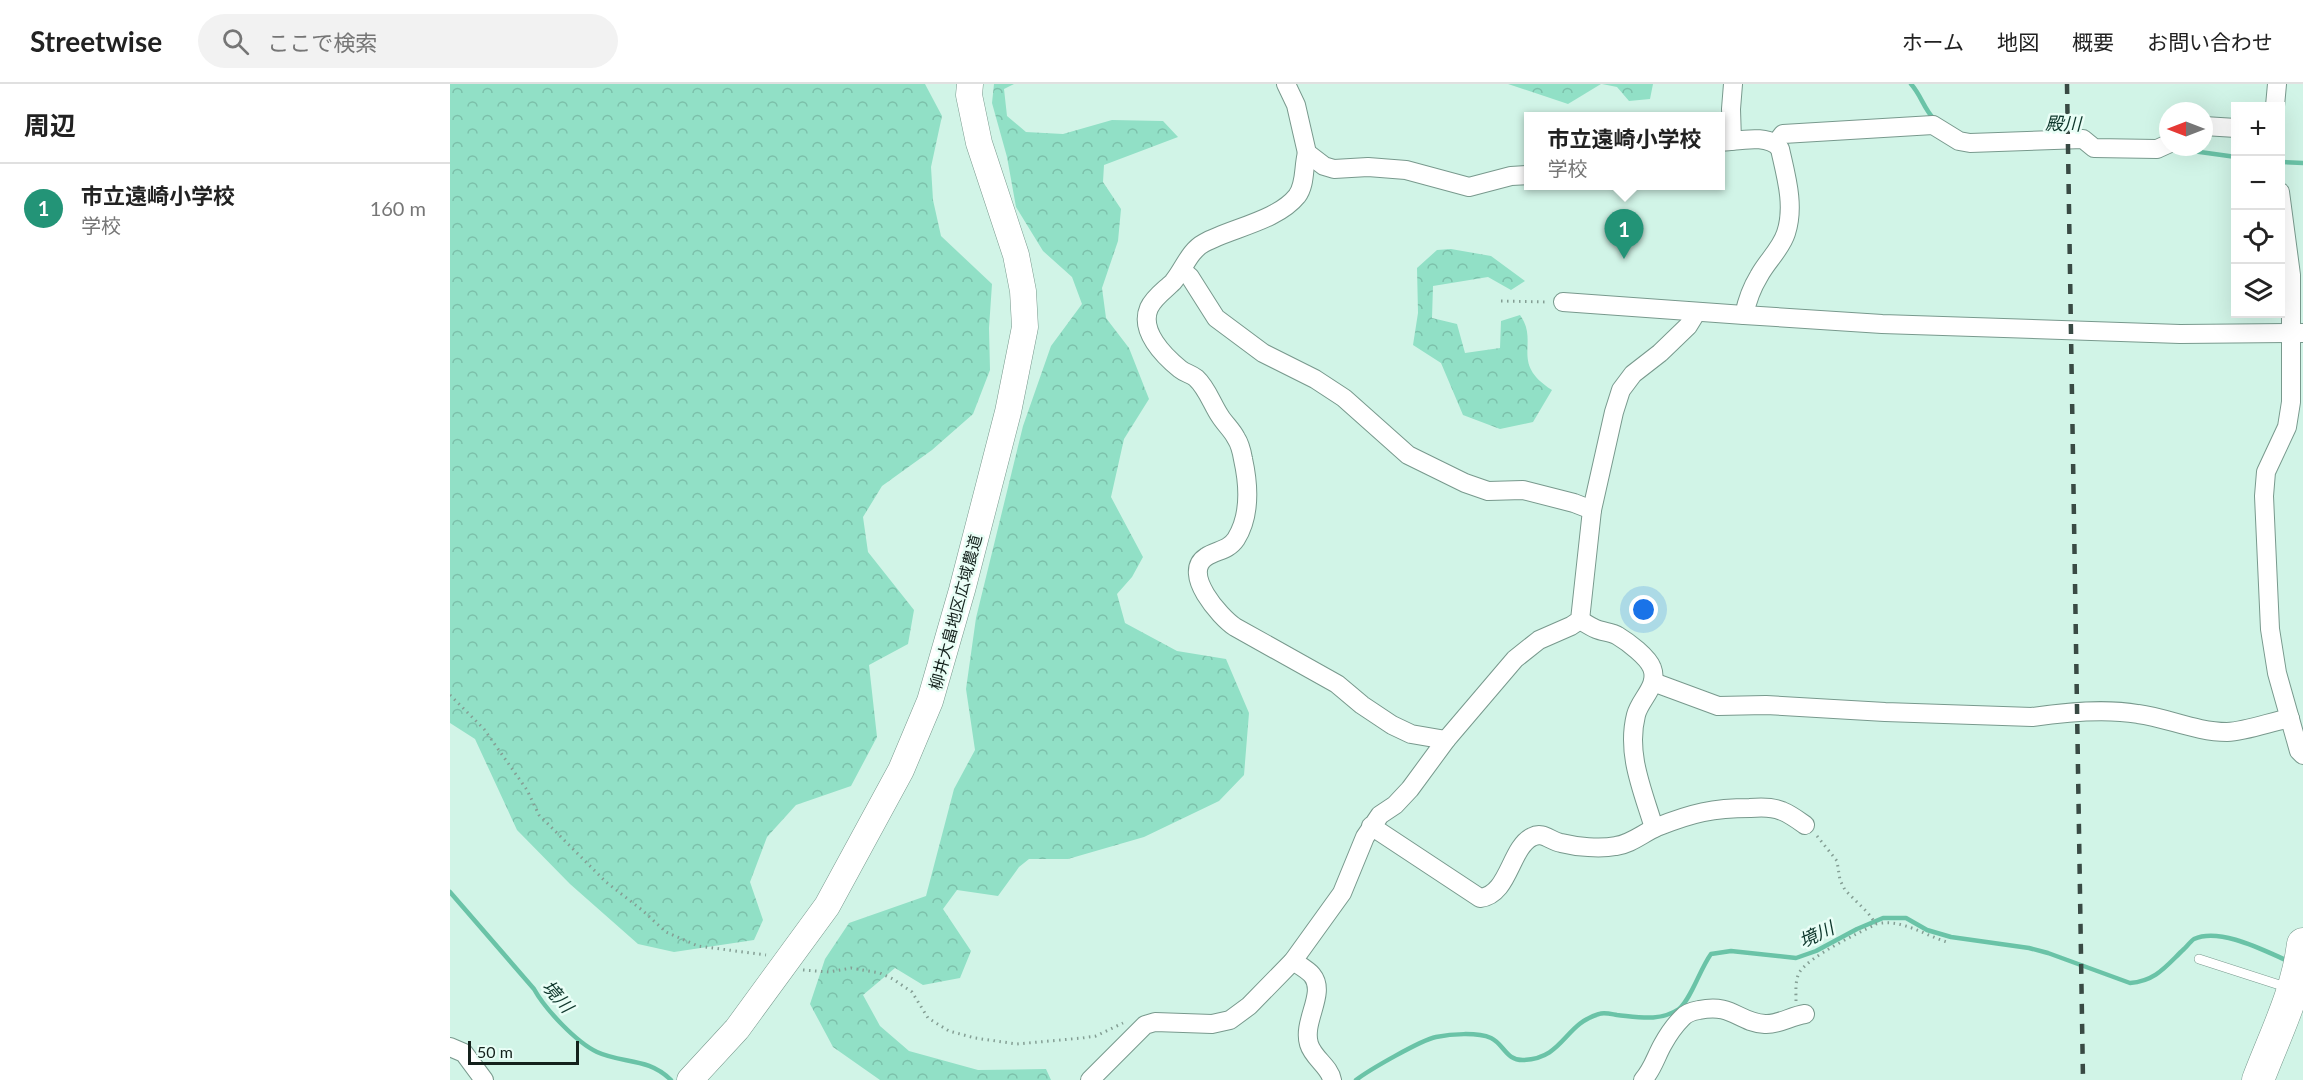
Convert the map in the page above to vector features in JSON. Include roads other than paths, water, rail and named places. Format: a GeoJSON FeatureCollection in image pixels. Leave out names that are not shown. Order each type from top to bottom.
{"type":"FeatureCollection","features":[{"type":"Feature","properties":{"kind":"highway"},"geometry":{"type":"LineString","coordinates":[[2259,1077],[2294,989],[2303,944]]}},
{"type":"Feature","properties":{"kind":"street","name":"柳井大畠地区広域農道"},"geometry":{"type":"LineString","coordinates":[[690,1080],[737,1029],[827,906],[902,770],[930,701],[977,533],[1019,362],[1025,327],[1023,291],[1016,255],[979,143],[969,95],[970,84]]}},
{"type":"Feature","properties":{"kind":"street"},"geometry":{"type":"LineString","coordinates":[[1286,84],[1296,105],[1307,153],[1303,184],[1297,195],[1287,206],[1271,215],[1203,243],[1193,251],[1182,270],[1149,309],[1146,322],[1152,337],[1162,351],[1182,371],[1195,377],[1204,388],[1219,415],[1237,439],[1243,458],[1248,496],[1247,508],[1236,538],[1228,548],[1204,558],[1198,567],[1198,582],[1224,620],[1337,684],[1362,705],[1392,725],[1411,734],[1446,740]]}},
{"type":"Feature","properties":{"kind":"street"},"geometry":{"type":"LineString","coordinates":[[1733,84],[1726,142],[1767,140],[1776,143],[1780,149],[1790,198],[1786,233],[1779,248],[1759,276],[1748,298],[1744,315]]}},
{"type":"Feature","properties":{"kind":"street"},"geometry":{"type":"LineString","coordinates":[[2275,102],[2277,84]]}},
{"type":"Feature","properties":{"kind":"street"},"geometry":{"type":"LineString","coordinates":[[1776,143],[1783,134],[1933,125],[1959,141],[1970,143],[2083,139],[2094,148],[2159,148]]}},
{"type":"Feature","properties":{"kind":"street"},"geometry":{"type":"LineString","coordinates":[[2213,127],[2231,128]]}},
{"type":"Feature","properties":{"kind":"street"},"geometry":{"type":"LineString","coordinates":[[1307,153],[1324,166],[1334,169],[1368,167],[1406,170],[1468,187],[1511,176],[1524,175]]}},
{"type":"Feature","properties":{"kind":"street"},"geometry":{"type":"LineString","coordinates":[[2282,210],[2297,333],[2288,427],[2266,472],[2264,496],[2270,629],[2277,673],[2299,751],[2303,755]]}},
{"type":"Feature","properties":{"kind":"street"},"geometry":{"type":"LineString","coordinates":[[1182,270],[1190,277],[1216,318],[1263,353],[1315,379],[1344,398],[1408,455],[1465,483],[1488,490],[1523,490],[1592,510]]}},
{"type":"Feature","properties":{"kind":"street"},"geometry":{"type":"LineString","coordinates":[[1563,302],[1696,313],[1882,324],[2180,334],[2297,333]]}},
{"type":"Feature","properties":{"kind":"street"},"geometry":{"type":"LineString","coordinates":[[1090,1080],[1145,1025],[1155,1022],[1182,1025],[1212,1024],[1230,1020],[1249,1006],[1293,961],[1342,893],[1371,826],[1380,815],[1395,805],[1410,789],[1446,740],[1515,659],[1539,640],[1572,626],[1580,620],[1592,510],[1621,390],[1633,374],[1660,353],[1688,326],[1696,313]]}},
{"type":"Feature","properties":{"kind":"street"},"geometry":{"type":"LineString","coordinates":[[1580,620],[1597,630],[1617,635],[1645,658],[1652,668],[1653,682],[1636,711],[1633,750],[1654,828]]}},
{"type":"Feature","properties":{"kind":"street"},"geometry":{"type":"LineString","coordinates":[[1653,682],[1718,706],[1731,708],[1767,705],[2032,717],[2111,712],[2138,714],[2207,731],[2231,732],[2290,718]]}},
{"type":"Feature","properties":{"kind":"street"},"geometry":{"type":"LineString","coordinates":[[1371,826],[1480,898],[1488,897],[1498,887],[1527,840],[1535,835],[1544,835],[1560,843],[1616,846],[1631,841],[1654,828],[1700,812],[1729,808],[1762,807],[1781,810],[1805,825]]}},
{"type":"Feature","properties":{"kind":"street"},"geometry":{"type":"LineString","coordinates":[[1293,961],[1313,976],[1317,986],[1307,1035],[1310,1047],[1318,1061],[1331,1075],[1332,1080]]}},
{"type":"Feature","properties":{"kind":"street"},"geometry":{"type":"LineString","coordinates":[[1643,1080],[1650,1072],[1663,1044],[1684,1016],[1713,1008],[1730,1010],[1750,1021],[1764,1024],[1801,1014]]}},
{"type":"Feature","properties":{"kind":"street"},"geometry":{"type":"LineString","coordinates":[[450,1047],[464,1053],[484,1080]]}},
{"type":"Feature","properties":{"kind":"lane"},"geometry":{"type":"LineString","coordinates":[[2199,959],[2294,989]]}},
{"type":"Feature","properties":{"kind":"waterway","name":"殿川"},"geometry":{"type":"LineString","coordinates":[[1911,84],[1934,119]]}},
{"type":"Feature","properties":{"kind":"waterway","name":"殿川"},"geometry":{"type":"LineString","coordinates":[[2213,154],[2231,156]]}},
{"type":"Feature","properties":{"kind":"waterway","name":"殿川"},"geometry":{"type":"LineString","coordinates":[[2285,162],[2303,163]]}},
{"type":"Feature","properties":{"kind":"waterway","name":"境川"},"geometry":{"type":"LineString","coordinates":[[450,892],[534,989],[553,1015],[580,1041],[607,1056],[644,1064],[671,1080]]}},
{"type":"Feature","properties":{"kind":"waterway","name":"境川"},"geometry":{"type":"LineString","coordinates":[[1356,1080],[1429,1039],[1449,1035],[1485,1036],[1495,1041],[1513,1058],[1518,1060],[1537,1058],[1556,1047],[1578,1025],[1599,1014],[1657,1017],[1679,1009],[1688,998],[1711,954],[1731,951],[1796,958],[1816,951],[1883,918],[1906,918],[1927,930],[1951,937],[2029,948],[2130,983],[2154,976],[2194,939],[2205,936],[2229,938],[2255,946],[2288,961]]}},
{"type":"Feature","properties":{"kind":"railway"},"geometry":{"type":"LineString","coordinates":[[2067,84],[2083,1080]]}},
{"type":"Feature","properties":{"kind":"place","name":"市立遠崎小学校"},"geometry":{"type":"Point","coordinates":[1624,259]}}]}
